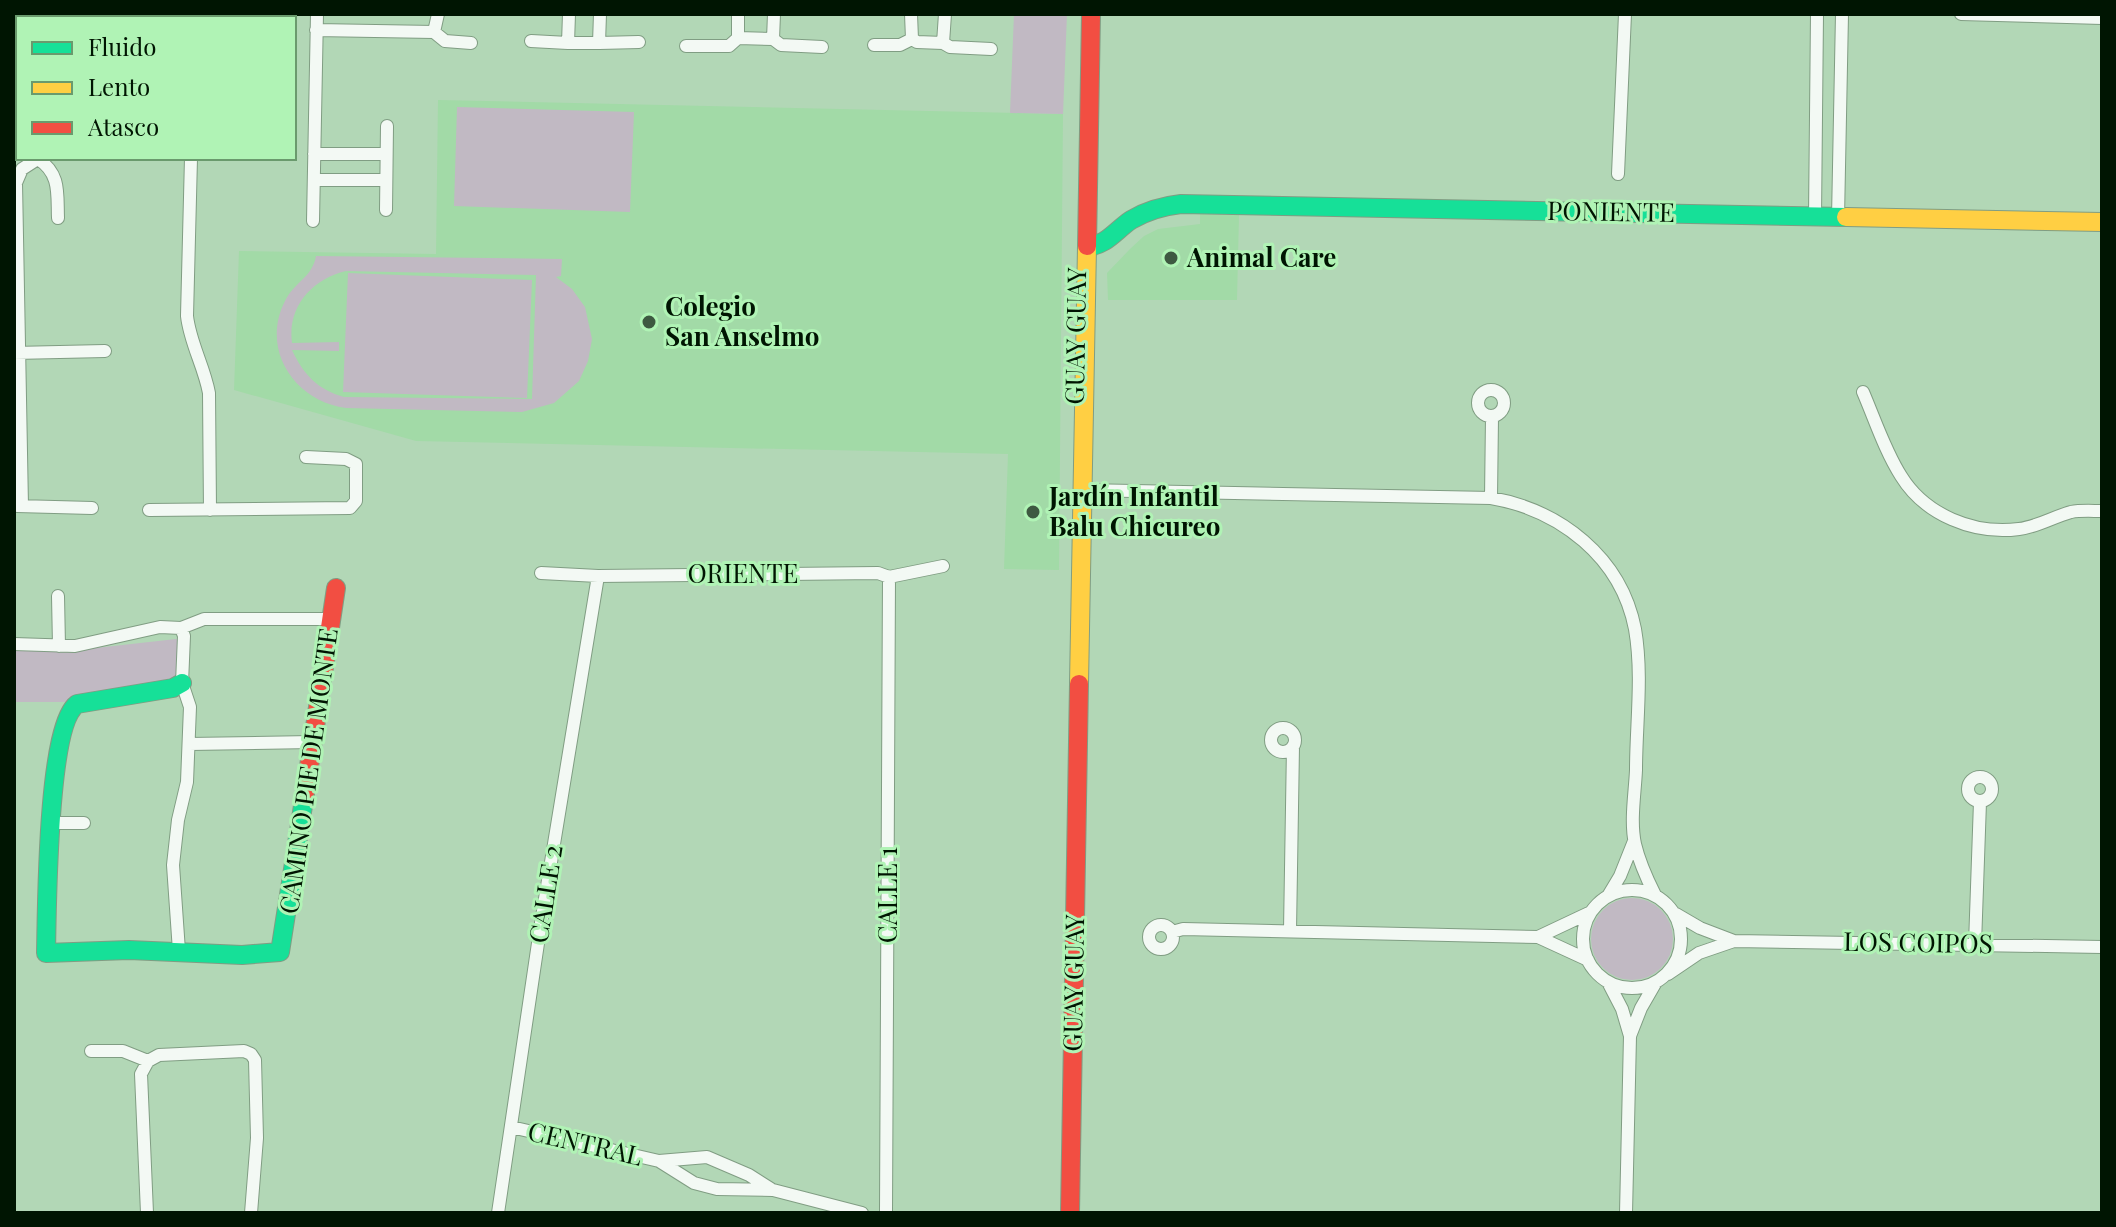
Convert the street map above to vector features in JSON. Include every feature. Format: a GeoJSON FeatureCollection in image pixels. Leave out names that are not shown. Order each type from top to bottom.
{"type":"FeatureCollection","features":[{"type":"Feature","properties":{"kind":"street"},"geometry":{"type":"LineString","coordinates":[[130,16],[138,14]]}},
{"type":"Feature","properties":{"kind":"street"},"geometry":{"type":"LineString","coordinates":[[313,221],[317,14]]}},
{"type":"Feature","properties":{"kind":"street"},"geometry":{"type":"LineString","coordinates":[[434,32],[438,14]]}},
{"type":"Feature","properties":{"kind":"street"},"geometry":{"type":"LineString","coordinates":[[568,43],[569,14]]}},
{"type":"Feature","properties":{"kind":"street"},"geometry":{"type":"LineString","coordinates":[[599,43],[600,14]]}},
{"type":"Feature","properties":{"kind":"street"},"geometry":{"type":"LineString","coordinates":[[738,14],[738,38]]}},
{"type":"Feature","properties":{"kind":"street"},"geometry":{"type":"LineString","coordinates":[[773,39],[774,14]]}},
{"type":"Feature","properties":{"kind":"street"},"geometry":{"type":"LineString","coordinates":[[911,14],[912,39]]}},
{"type":"Feature","properties":{"kind":"street"},"geometry":{"type":"LineString","coordinates":[[943,43],[945,14]]}},
{"type":"Feature","properties":{"kind":"street","name":"GUAY GUAY"},"geometry":{"type":"LineString","coordinates":[[1080,14],[1084,238],[1073,593],[1081,657]]}},
{"type":"Feature","properties":{"kind":"street","name":"GUAY GUAY"},"geometry":{"type":"LineString","coordinates":[[1084,140],[1091,14]]}},
{"type":"Feature","properties":{"kind":"street"},"geometry":{"type":"LineString","coordinates":[[1618,174],[1625,14]]}},
{"type":"Feature","properties":{"kind":"street"},"geometry":{"type":"LineString","coordinates":[[1815,217],[1817,14]]}},
{"type":"Feature","properties":{"kind":"street"},"geometry":{"type":"LineString","coordinates":[[1838,218],[1842,14]]}},
{"type":"Feature","properties":{"kind":"street"},"geometry":{"type":"LineString","coordinates":[[1961,14],[2102,18]]}},
{"type":"Feature","properties":{"kind":"street"},"geometry":{"type":"LineString","coordinates":[[316,30],[434,32],[445,41],[471,43]]}},
{"type":"Feature","properties":{"kind":"street"},"geometry":{"type":"LineString","coordinates":[[686,46],[729,46],[738,38],[773,39],[781,45],[822,47]]}},
{"type":"Feature","properties":{"kind":"street"},"geometry":{"type":"LineString","coordinates":[[912,39],[943,43],[950,47],[991,49]]}},
{"type":"Feature","properties":{"kind":"street"},"geometry":{"type":"LineString","coordinates":[[874,45],[900,45],[912,39]]}},
{"type":"Feature","properties":{"kind":"street"},"geometry":{"type":"LineString","coordinates":[[531,41],[639,42]]}},
{"type":"Feature","properties":{"kind":"street"},"geometry":{"type":"LineString","coordinates":[[386,210],[387,126]]}},
{"type":"Feature","properties":{"kind":"street"},"geometry":{"type":"LineString","coordinates":[[314,154],[386,154]]}},
{"type":"Feature","properties":{"kind":"street"},"geometry":{"type":"LineString","coordinates":[[40,160],[49,166],[57,180],[58,218]]}},
{"type":"Feature","properties":{"kind":"street"},"geometry":{"type":"LineString","coordinates":[[191,160],[187,316],[209,393],[210,510]]}},
{"type":"Feature","properties":{"kind":"street"},"geometry":{"type":"LineString","coordinates":[[18,165],[18,506],[92,508]]}},
{"type":"Feature","properties":{"kind":"street"},"geometry":{"type":"LineString","coordinates":[[314,180],[386,180]]}},
{"type":"Feature","properties":{"kind":"street","name":"PONIENTE"},"geometry":{"type":"LineString","coordinates":[[1084,238],[1125,225],[1160,207],[1192,204],[2102,222]]}},
{"type":"Feature","properties":{"kind":"street"},"geometry":{"type":"LineString","coordinates":[[17,353],[105,351]]}},
{"type":"Feature","properties":{"kind":"street"},"geometry":{"type":"LineString","coordinates":[[1863,392],[1888,452],[1906,483],[1923,501],[1951,519],[1971,527],[2009,530],[2037,525],[2070,513],[2102,511]]}},
{"type":"Feature","properties":{"kind":"street","name":"GUAY GUAY"},"geometry":{"type":"LineString","coordinates":[[1070,1213],[1081,657],[1083,490],[1080,408]]}},
{"type":"Feature","properties":{"kind":"street"},"geometry":{"type":"LineString","coordinates":[[1491,498],[1492,417]]}},
{"type":"Feature","properties":{"kind":"street"},"geometry":{"type":"LineString","coordinates":[[149,510],[353,506],[356,501],[356,464],[346,459],[306,457]]}},
{"type":"Feature","properties":{"kind":"street"},"geometry":{"type":"LineString","coordinates":[[1083,490],[1491,498],[1532,508],[1569,529],[1598,555],[1623,593],[1632,617],[1637,645],[1634,841],[1620,876],[1607,897],[1591,912],[1538,937]]}},
{"type":"Feature","properties":{"kind":"street","name":"ORIENTE"},"geometry":{"type":"LineString","coordinates":[[541,573],[598,576],[878,573],[889,577],[943,566]]}},
{"type":"Feature","properties":{"kind":"street","name":"CALLE 2"},"geometry":{"type":"LineString","coordinates":[[498,1213],[550,862],[598,576]]}},
{"type":"Feature","properties":{"kind":"street","name":"CALLE 1"},"geometry":{"type":"LineString","coordinates":[[886,1213],[889,577]]}},
{"type":"Feature","properties":{"kind":"street","name":"CAMINO PIE DE MONTE"},"geometry":{"type":"LineString","coordinates":[[179,951],[262,955],[280,952],[336,588]]}},
{"type":"Feature","properties":{"kind":"street"},"geometry":{"type":"LineString","coordinates":[[58,596],[59,646]]}},
{"type":"Feature","properties":{"kind":"street"},"geometry":{"type":"LineString","coordinates":[[14,644],[75,646],[160,627],[181,628],[208,619],[331,619]]}},
{"type":"Feature","properties":{"kind":"street"},"geometry":{"type":"LineString","coordinates":[[181,628],[184,636],[182,683],[190,707],[187,782],[178,820],[173,865],[179,951],[46,953],[50,823],[62,733],[70,709],[77,704],[173,688],[182,683]]}},
{"type":"Feature","properties":{"kind":"street"},"geometry":{"type":"LineString","coordinates":[[189,744],[312,742]]}},
{"type":"Feature","properties":{"kind":"street"},"geometry":{"type":"LineString","coordinates":[[1290,931],[1293,746]]}},
{"type":"Feature","properties":{"kind":"street"},"geometry":{"type":"LineString","coordinates":[[1975,944],[1980,802]]}},
{"type":"Feature","properties":{"kind":"street"},"geometry":{"type":"LineString","coordinates":[[50,823],[84,823]]}},
{"type":"Feature","properties":{"kind":"street"},"geometry":{"type":"LineString","coordinates":[[1634,841],[1655,895]]}},
{"type":"Feature","properties":{"kind":"street"},"geometry":{"type":"LineString","coordinates":[[1591,912],[1583,936],[1588,960],[1598,975],[1608,982],[1632,988],[1656,982],[1668,974],[1681,945],[1681,933],[1674,913],[1655,895],[1633,890],[1607,897]]}},
{"type":"Feature","properties":{"kind":"street","name":"LOS COIPOS"},"geometry":{"type":"LineString","coordinates":[[1674,913],[1700,928],[1734,941]]}},
{"type":"Feature","properties":{"kind":"street"},"geometry":{"type":"LineString","coordinates":[[1172,932],[1183,929],[1538,937],[1588,960]]}},
{"type":"Feature","properties":{"kind":"street","name":"LOS COIPOS"},"geometry":{"type":"LineString","coordinates":[[1668,974],[1699,953],[1734,941],[2102,947]]}},
{"type":"Feature","properties":{"kind":"street"},"geometry":{"type":"LineString","coordinates":[[1608,982],[1622,1009],[1630,1036],[1626,1213]]}},
{"type":"Feature","properties":{"kind":"street"},"geometry":{"type":"LineString","coordinates":[[1630,1036],[1656,982]]}},
{"type":"Feature","properties":{"kind":"street"},"geometry":{"type":"LineString","coordinates":[[91,1051],[123,1051],[148,1061]]}},
{"type":"Feature","properties":{"kind":"street"},"geometry":{"type":"LineString","coordinates":[[147,1213],[141,1074],[148,1061],[159,1055],[244,1051],[253,1056],[256,1063],[258,1105],[251,1213]]}},
{"type":"Feature","properties":{"kind":"street","name":"CENTRAL"},"geometry":{"type":"LineString","coordinates":[[511,1127],[659,1161],[707,1157],[749,1175],[773,1190]]}},
{"type":"Feature","properties":{"kind":"street","name":"CENTRAL"},"geometry":{"type":"LineString","coordinates":[[659,1161],[694,1183],[717,1189],[773,1190],[862,1213]]}},
{"type":"Feature","properties":{"kind":"shaded area"},"geometry":{"type":"Polygon","coordinates":[[[1014,14],[1067,14],[1063,114],[1010,113],[1014,14]]]}},
{"type":"Feature","properties":{"kind":"shaded area","name":"Colegio San Anselmo"},"geometry":{"type":"Polygon","coordinates":[[[438,100],[1063,114],[1059,570],[1004,569],[1008,454],[416,441],[234,390],[239,251],[436,254],[438,100]]]}},
{"type":"Feature","properties":{"kind":"shaded area"},"geometry":{"type":"Polygon","coordinates":[[[457,107],[634,112],[630,212],[454,206],[457,107]]]}},
{"type":"Feature","properties":{"kind":"shaded area"},"geometry":{"type":"Polygon","coordinates":[[[1200,214],[1239,215],[1237,300],[1108,300],[1107,273],[1130,249],[1144,236],[1158,229],[1200,224],[1200,214]]]}},
{"type":"Feature","properties":{"kind":"shaded area"},"geometry":{"type":"Polygon","coordinates":[[[316,256],[562,259],[561,276],[556,277],[572,289],[585,307],[592,339],[588,361],[579,381],[554,403],[522,412],[346,408],[328,403],[311,395],[287,370],[277,337],[278,319],[285,301],[316,256]],[[346,271],[323,281],[304,296],[291,330],[292,343],[339,342],[339,351],[292,350],[312,380],[344,397],[532,399],[536,275],[346,271]]]}},
{"type":"Feature","properties":{"kind":"shaded area"},"geometry":{"type":"Polygon","coordinates":[[[348,273],[532,280],[527,398],[343,392],[348,273]]]}},
{"type":"Feature","properties":{"kind":"shaded area"},"geometry":{"type":"Polygon","coordinates":[[[180,641],[178,685],[64,702],[14,702],[14,648],[78,650],[180,641]]]}},
{"type":"Feature","properties":{"kind":"shaded area"},"geometry":{"type":"Polygon","coordinates":[[[1632,898],[1648,901],[1661,910],[1670,923],[1673,939],[1670,955],[1661,968],[1648,977],[1632,980],[1616,977],[1603,968],[1594,955],[1591,939],[1594,923],[1603,910],[1616,901],[1632,898]]]}},
{"type":"Feature","properties":{"kind":"traffic: fast"},"geometry":{"type":"LineString","coordinates":[[1087,247],[1106,240],[1143,214],[1181,204],[1846,217]]}},
{"type":"Feature","properties":{"kind":"traffic: fast"},"geometry":{"type":"LineString","coordinates":[[182,683],[173,688],[77,704],[67,719],[54,781],[46,953],[129,950],[242,955],[280,952],[305,793]]}},
{"type":"Feature","properties":{"kind":"traffic: slow"},"geometry":{"type":"LineString","coordinates":[[1846,217],[2102,222]]}},
{"type":"Feature","properties":{"kind":"traffic: slow"},"geometry":{"type":"LineString","coordinates":[[1079,684],[1087,246]]}},
{"type":"Feature","properties":{"kind":"traffic: jam"},"geometry":{"type":"LineString","coordinates":[[1087,246],[1091,14]]}},
{"type":"Feature","properties":{"kind":"traffic: jam"},"geometry":{"type":"LineString","coordinates":[[305,793],[336,588]]}},
{"type":"Feature","properties":{"kind":"traffic: jam"},"geometry":{"type":"LineString","coordinates":[[1070,1213],[1079,684]]}},
{"type":"Feature","properties":{"kind":"place","name":"Animal Care"},"geometry":{"type":"Point","coordinates":[1171,258]}},
{"type":"Feature","properties":{"kind":"place","name":"Colegio San Anselmo"},"geometry":{"type":"Point","coordinates":[649,322]}},
{"type":"Feature","properties":{"kind":"place","name":"Jardín Infantil Balu Chicureo"},"geometry":{"type":"Point","coordinates":[1033,512]}}]}
